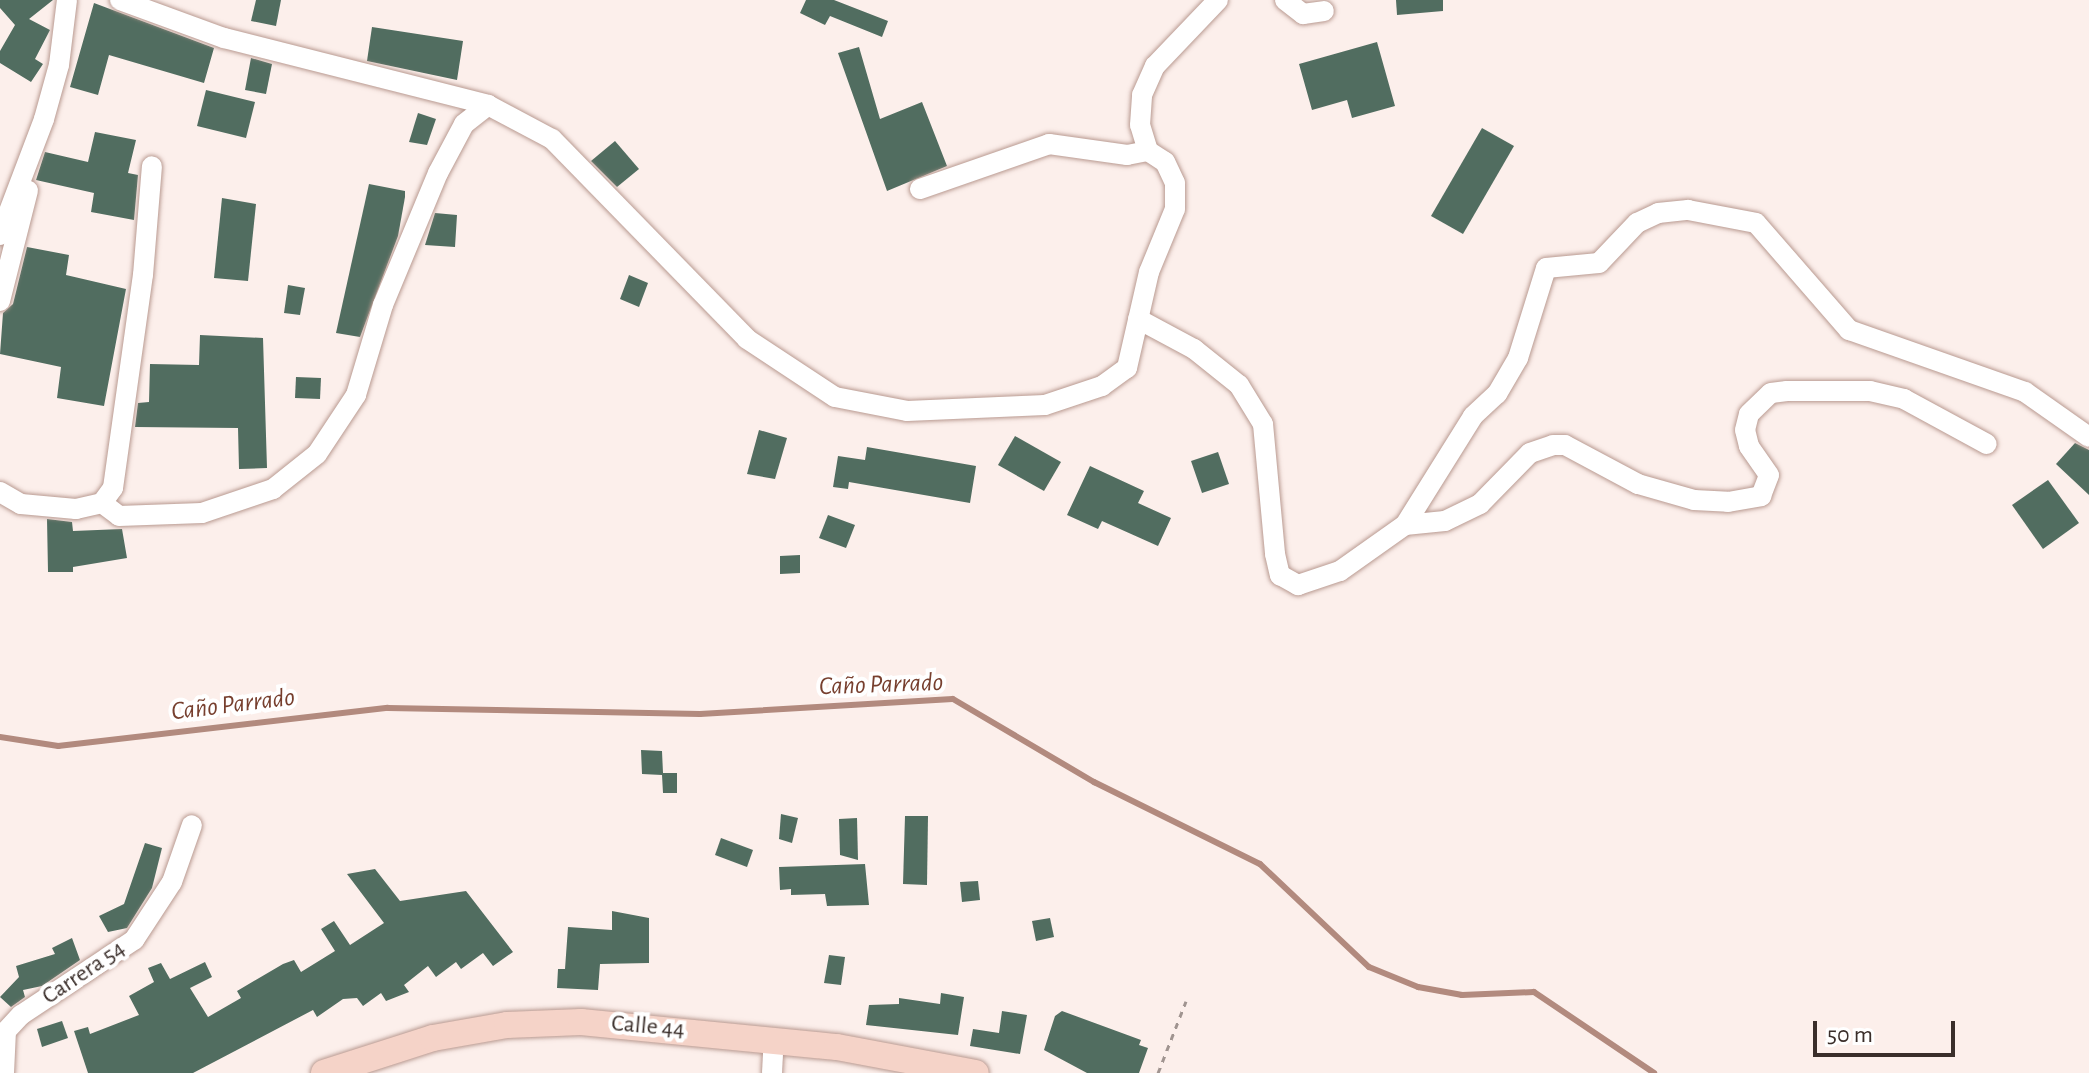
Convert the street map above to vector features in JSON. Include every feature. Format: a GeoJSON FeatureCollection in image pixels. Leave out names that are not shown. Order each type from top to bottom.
{"type":"FeatureCollection","features":[{"type":"Feature","properties":{"kind":"main road","name":"Calle 44"},"geometry":{"type":"LineString","coordinates":[[324,1073],[433,1038],[519,1024],[618,1024],[774,1040],[976,1073]]}},
{"type":"Feature","properties":{"kind":"street"},"geometry":{"type":"LineString","coordinates":[[0,235],[24,176],[59,65],[67,0]]}},
{"type":"Feature","properties":{"kind":"street"},"geometry":{"type":"LineString","coordinates":[[120,0],[224,38],[488,105],[552,139],[747,339],[835,397],[907,411],[1045,405],[1102,386],[1127,368],[1149,272],[1175,209],[1175,183],[1165,162],[1148,151],[1140,125],[1142,95],[1155,66],[1218,0]]}},
{"type":"Feature","properties":{"kind":"street"},"geometry":{"type":"LineString","coordinates":[[1285,0],[1303,14],[1324,11]]}},
{"type":"Feature","properties":{"kind":"street"},"geometry":{"type":"LineString","coordinates":[[102,503],[119,516],[202,513],[273,489],[317,454],[356,395],[383,305],[438,173],[464,124],[488,105]]}},
{"type":"Feature","properties":{"kind":"street"},"geometry":{"type":"LineString","coordinates":[[920,189],[1049,144],[1127,155],[1148,151]]}},
{"type":"Feature","properties":{"kind":"street"},"geometry":{"type":"LineString","coordinates":[[0,492],[32,506],[76,509],[102,503],[113,488],[143,275],[152,166]]}},
{"type":"Feature","properties":{"kind":"street"},"geometry":{"type":"LineString","coordinates":[[0,301],[30,184],[24,176]]}},
{"type":"Feature","properties":{"kind":"street"},"geometry":{"type":"LineString","coordinates":[[1138,319],[1194,349],[1239,385],[1263,424],[1275,554],[1287,583],[1315,582],[1340,571],[1405,525],[1466,427],[1497,394],[1518,358],[1546,268],[1599,263],[1637,223],[1674,210],[1745,218],[1763,227],[1849,330],[2025,392],[2089,437]]}},
{"type":"Feature","properties":{"kind":"street"},"geometry":{"type":"LineString","coordinates":[[1405,525],[1445,521],[1480,504],[1530,453],[1553,445],[1565,445],[1638,484],[1694,500],[1728,502],[1761,496],[1769,475],[1749,446],[1745,430],[1749,414],[1771,393],[1870,391],[1904,399],[1987,444]]}},
{"type":"Feature","properties":{"kind":"street","name":"Carrera 54"},"geometry":{"type":"LineString","coordinates":[[4,1073],[6,1031],[21,1015],[134,940],[172,882],[192,825]]}},
{"type":"Feature","properties":{"kind":"street"},"geometry":{"type":"LineString","coordinates":[[772,1073],[774,1040]]}},
{"type":"Feature","properties":{"kind":"path"},"geometry":{"type":"LineString","coordinates":[[1158,1073],[1186,1001]]}},
{"type":"Feature","properties":{"kind":"building"},"geometry":{"type":"Polygon","coordinates":[[[0,0],[53,0],[29,19],[50,30],[35,59],[43,64],[31,82],[0,63],[0,51],[15,25],[0,8],[0,0]]]}},
{"type":"Feature","properties":{"kind":"building"},"geometry":{"type":"Polygon","coordinates":[[[256,0],[281,0],[276,26],[251,21],[256,0]]]}},
{"type":"Feature","properties":{"kind":"building"},"geometry":{"type":"Polygon","coordinates":[[[806,0],[834,0],[888,21],[882,37],[830,16],[825,25],[800,13],[806,0]]]}},
{"type":"Feature","properties":{"kind":"building"},"geometry":{"type":"Polygon","coordinates":[[[1396,0],[1443,0],[1443,11],[1397,15],[1396,0]]]}},
{"type":"Feature","properties":{"kind":"building"},"geometry":{"type":"Polygon","coordinates":[[[94,3],[214,48],[204,83],[109,55],[98,95],[70,87],[94,3]]]}},
{"type":"Feature","properties":{"kind":"building"},"geometry":{"type":"Polygon","coordinates":[[[372,27],[463,41],[457,80],[367,61],[372,27]]]}},
{"type":"Feature","properties":{"kind":"building"},"geometry":{"type":"Polygon","coordinates":[[[1377,42],[1395,106],[1352,118],[1347,100],[1312,110],[1299,64],[1377,42]]]}},
{"type":"Feature","properties":{"kind":"building"},"geometry":{"type":"Polygon","coordinates":[[[859,47],[880,119],[922,102],[947,166],[887,191],[838,53],[859,47]]]}},
{"type":"Feature","properties":{"kind":"building"},"geometry":{"type":"Polygon","coordinates":[[[251,58],[272,64],[266,94],[245,90],[251,58]]]}},
{"type":"Feature","properties":{"kind":"building"},"geometry":{"type":"Polygon","coordinates":[[[206,90],[255,102],[246,138],[197,126],[206,90]]]}},
{"type":"Feature","properties":{"kind":"building"},"geometry":{"type":"Polygon","coordinates":[[[418,113],[436,119],[427,145],[409,142],[418,113]]]}},
{"type":"Feature","properties":{"kind":"building"},"geometry":{"type":"Polygon","coordinates":[[[1482,128],[1514,146],[1463,234],[1431,216],[1482,128]]]}},
{"type":"Feature","properties":{"kind":"building"},"geometry":{"type":"Polygon","coordinates":[[[95,132],[136,140],[128,173],[138,175],[134,220],[91,212],[94,193],[36,180],[45,152],[88,162],[95,132]]]}},
{"type":"Feature","properties":{"kind":"building"},"geometry":{"type":"Polygon","coordinates":[[[615,141],[639,169],[617,187],[591,161],[615,141]]]}},
{"type":"Feature","properties":{"kind":"building"},"geometry":{"type":"Polygon","coordinates":[[[369,184],[405,191],[405,197],[398,236],[360,337],[336,333],[369,184]]]}},
{"type":"Feature","properties":{"kind":"building"},"geometry":{"type":"Polygon","coordinates":[[[222,198],[256,204],[248,281],[214,278],[222,198]]]}},
{"type":"Feature","properties":{"kind":"building"},"geometry":{"type":"Polygon","coordinates":[[[435,213],[457,215],[455,247],[425,245],[435,213]]]}},
{"type":"Feature","properties":{"kind":"building"},"geometry":{"type":"Polygon","coordinates":[[[27,247],[69,255],[66,275],[126,289],[104,406],[57,398],[61,367],[0,354],[3,313],[13,304],[27,247]]]}},
{"type":"Feature","properties":{"kind":"building"},"geometry":{"type":"Polygon","coordinates":[[[629,275],[648,283],[639,307],[620,299],[629,275]]]}},
{"type":"Feature","properties":{"kind":"building"},"geometry":{"type":"Polygon","coordinates":[[[288,285],[305,288],[300,315],[284,313],[288,285]]]}},
{"type":"Feature","properties":{"kind":"building"},"geometry":{"type":"Polygon","coordinates":[[[200,335],[263,338],[267,468],[239,469],[238,428],[135,427],[138,403],[149,402],[150,364],[199,365],[200,335]]]}},
{"type":"Feature","properties":{"kind":"building"},"geometry":{"type":"Polygon","coordinates":[[[296,377],[321,378],[320,399],[295,398],[296,377]]]}},
{"type":"Feature","properties":{"kind":"building"},"geometry":{"type":"Polygon","coordinates":[[[759,430],[787,438],[775,479],[747,474],[759,430]]]}},
{"type":"Feature","properties":{"kind":"building"},"geometry":{"type":"Polygon","coordinates":[[[1015,436],[1061,462],[1044,491],[998,465],[1015,436]]]}},
{"type":"Feature","properties":{"kind":"building"},"geometry":{"type":"Polygon","coordinates":[[[2075,443],[2089,450],[2089,495],[2056,464],[2075,443]]]}},
{"type":"Feature","properties":{"kind":"building"},"geometry":{"type":"Polygon","coordinates":[[[867,447],[976,466],[970,503],[849,482],[848,489],[833,487],[838,456],[865,460],[867,447]]]}},
{"type":"Feature","properties":{"kind":"building"},"geometry":{"type":"Polygon","coordinates":[[[1218,452],[1229,484],[1202,493],[1191,461],[1218,452]]]}},
{"type":"Feature","properties":{"kind":"building"},"geometry":{"type":"Polygon","coordinates":[[[1090,466],[1144,491],[1138,503],[1171,518],[1158,546],[1102,521],[1098,529],[1067,515],[1090,466]]]}},
{"type":"Feature","properties":{"kind":"building"},"geometry":{"type":"Polygon","coordinates":[[[2048,480],[2079,523],[2043,549],[2012,505],[2048,480]]]}},
{"type":"Feature","properties":{"kind":"building"},"geometry":{"type":"Polygon","coordinates":[[[828,515],[855,525],[846,548],[819,538],[828,515]]]}},
{"type":"Feature","properties":{"kind":"building"},"geometry":{"type":"Polygon","coordinates":[[[47,519],[72,522],[73,531],[122,529],[127,558],[73,567],[73,572],[48,572],[47,519]]]}},
{"type":"Feature","properties":{"kind":"building"},"geometry":{"type":"Polygon","coordinates":[[[800,555],[800,573],[780,574],[780,556],[800,555]]]}},
{"type":"Feature","properties":{"kind":"building"},"geometry":{"type":"Polygon","coordinates":[[[641,750],[662,751],[663,773],[677,773],[677,793],[663,793],[662,775],[642,774],[641,750]]]}},
{"type":"Feature","properties":{"kind":"building"},"geometry":{"type":"Polygon","coordinates":[[[781,814],[798,818],[792,843],[779,839],[781,814]]]}},
{"type":"Feature","properties":{"kind":"building"},"geometry":{"type":"Polygon","coordinates":[[[905,816],[928,816],[927,885],[903,884],[905,816]]]}},
{"type":"Feature","properties":{"kind":"building"},"geometry":{"type":"Polygon","coordinates":[[[857,818],[858,860],[840,855],[839,819],[857,818]]]}},
{"type":"Feature","properties":{"kind":"building"},"geometry":{"type":"Polygon","coordinates":[[[721,838],[753,850],[747,867],[715,855],[721,838]]]}},
{"type":"Feature","properties":{"kind":"building"},"geometry":{"type":"Polygon","coordinates":[[[145,843],[162,848],[152,888],[127,928],[108,932],[99,916],[124,904],[145,843]]]}},
{"type":"Feature","properties":{"kind":"building"},"geometry":{"type":"Polygon","coordinates":[[[865,864],[869,905],[827,906],[825,894],[791,895],[791,889],[780,890],[779,867],[865,864]]]}},
{"type":"Feature","properties":{"kind":"building"},"geometry":{"type":"Polygon","coordinates":[[[375,869],[400,901],[466,891],[513,952],[493,966],[483,953],[461,969],[456,962],[436,977],[428,966],[404,985],[409,992],[386,1001],[381,993],[363,1006],[357,998],[343,999],[317,1017],[313,1010],[193,1073],[88,1073],[74,1031],[88,1027],[90,1034],[139,1015],[129,996],[154,982],[148,968],[161,963],[170,979],[205,962],[212,977],[190,988],[208,1017],[241,998],[237,991],[283,964],[294,960],[301,972],[335,951],[321,929],[334,921],[350,945],[384,923],[347,874],[375,869]]]}},
{"type":"Feature","properties":{"kind":"building"},"geometry":{"type":"Polygon","coordinates":[[[978,881],[980,900],[962,902],[960,882],[978,881]]]}},
{"type":"Feature","properties":{"kind":"building"},"geometry":{"type":"Polygon","coordinates":[[[612,911],[649,918],[649,963],[600,964],[598,990],[557,988],[558,969],[565,969],[568,927],[612,930],[612,911]]]}},
{"type":"Feature","properties":{"kind":"building"},"geometry":{"type":"Polygon","coordinates":[[[1050,918],[1054,937],[1036,941],[1032,921],[1050,918]]]}},
{"type":"Feature","properties":{"kind":"building"},"geometry":{"type":"Polygon","coordinates":[[[72,938],[80,960],[42,986],[23,990],[25,997],[11,1007],[0,997],[19,977],[16,966],[55,954],[52,948],[72,938]]]}},
{"type":"Feature","properties":{"kind":"building"},"geometry":{"type":"Polygon","coordinates":[[[829,955],[845,957],[841,985],[824,983],[829,955]]]}},
{"type":"Feature","properties":{"kind":"building"},"geometry":{"type":"Polygon","coordinates":[[[941,993],[964,997],[958,1035],[866,1025],[869,1005],[899,1004],[899,998],[940,1004],[941,993]]]}},
{"type":"Feature","properties":{"kind":"building"},"geometry":{"type":"Polygon","coordinates":[[[1002,1011],[1027,1015],[1020,1054],[970,1046],[973,1029],[999,1033],[1002,1011]]]}},
{"type":"Feature","properties":{"kind":"building"},"geometry":{"type":"Polygon","coordinates":[[[1062,1011],[1141,1040],[1139,1045],[1148,1048],[1139,1073],[1087,1073],[1044,1050],[1055,1016],[1062,1011]]]}},
{"type":"Feature","properties":{"kind":"building"},"geometry":{"type":"Polygon","coordinates":[[[62,1021],[68,1038],[42,1047],[37,1029],[62,1021]]]}},
{"type":"Feature","properties":{"kind":"waterway","name":"Caño Parrado"},"geometry":{"type":"LineString","coordinates":[[0,737],[58,746],[388,708],[700,714],[953,699],[1094,782],[1260,864],[1369,967],[1418,987],[1462,995],[1534,992],[1654,1073]]}}]}
